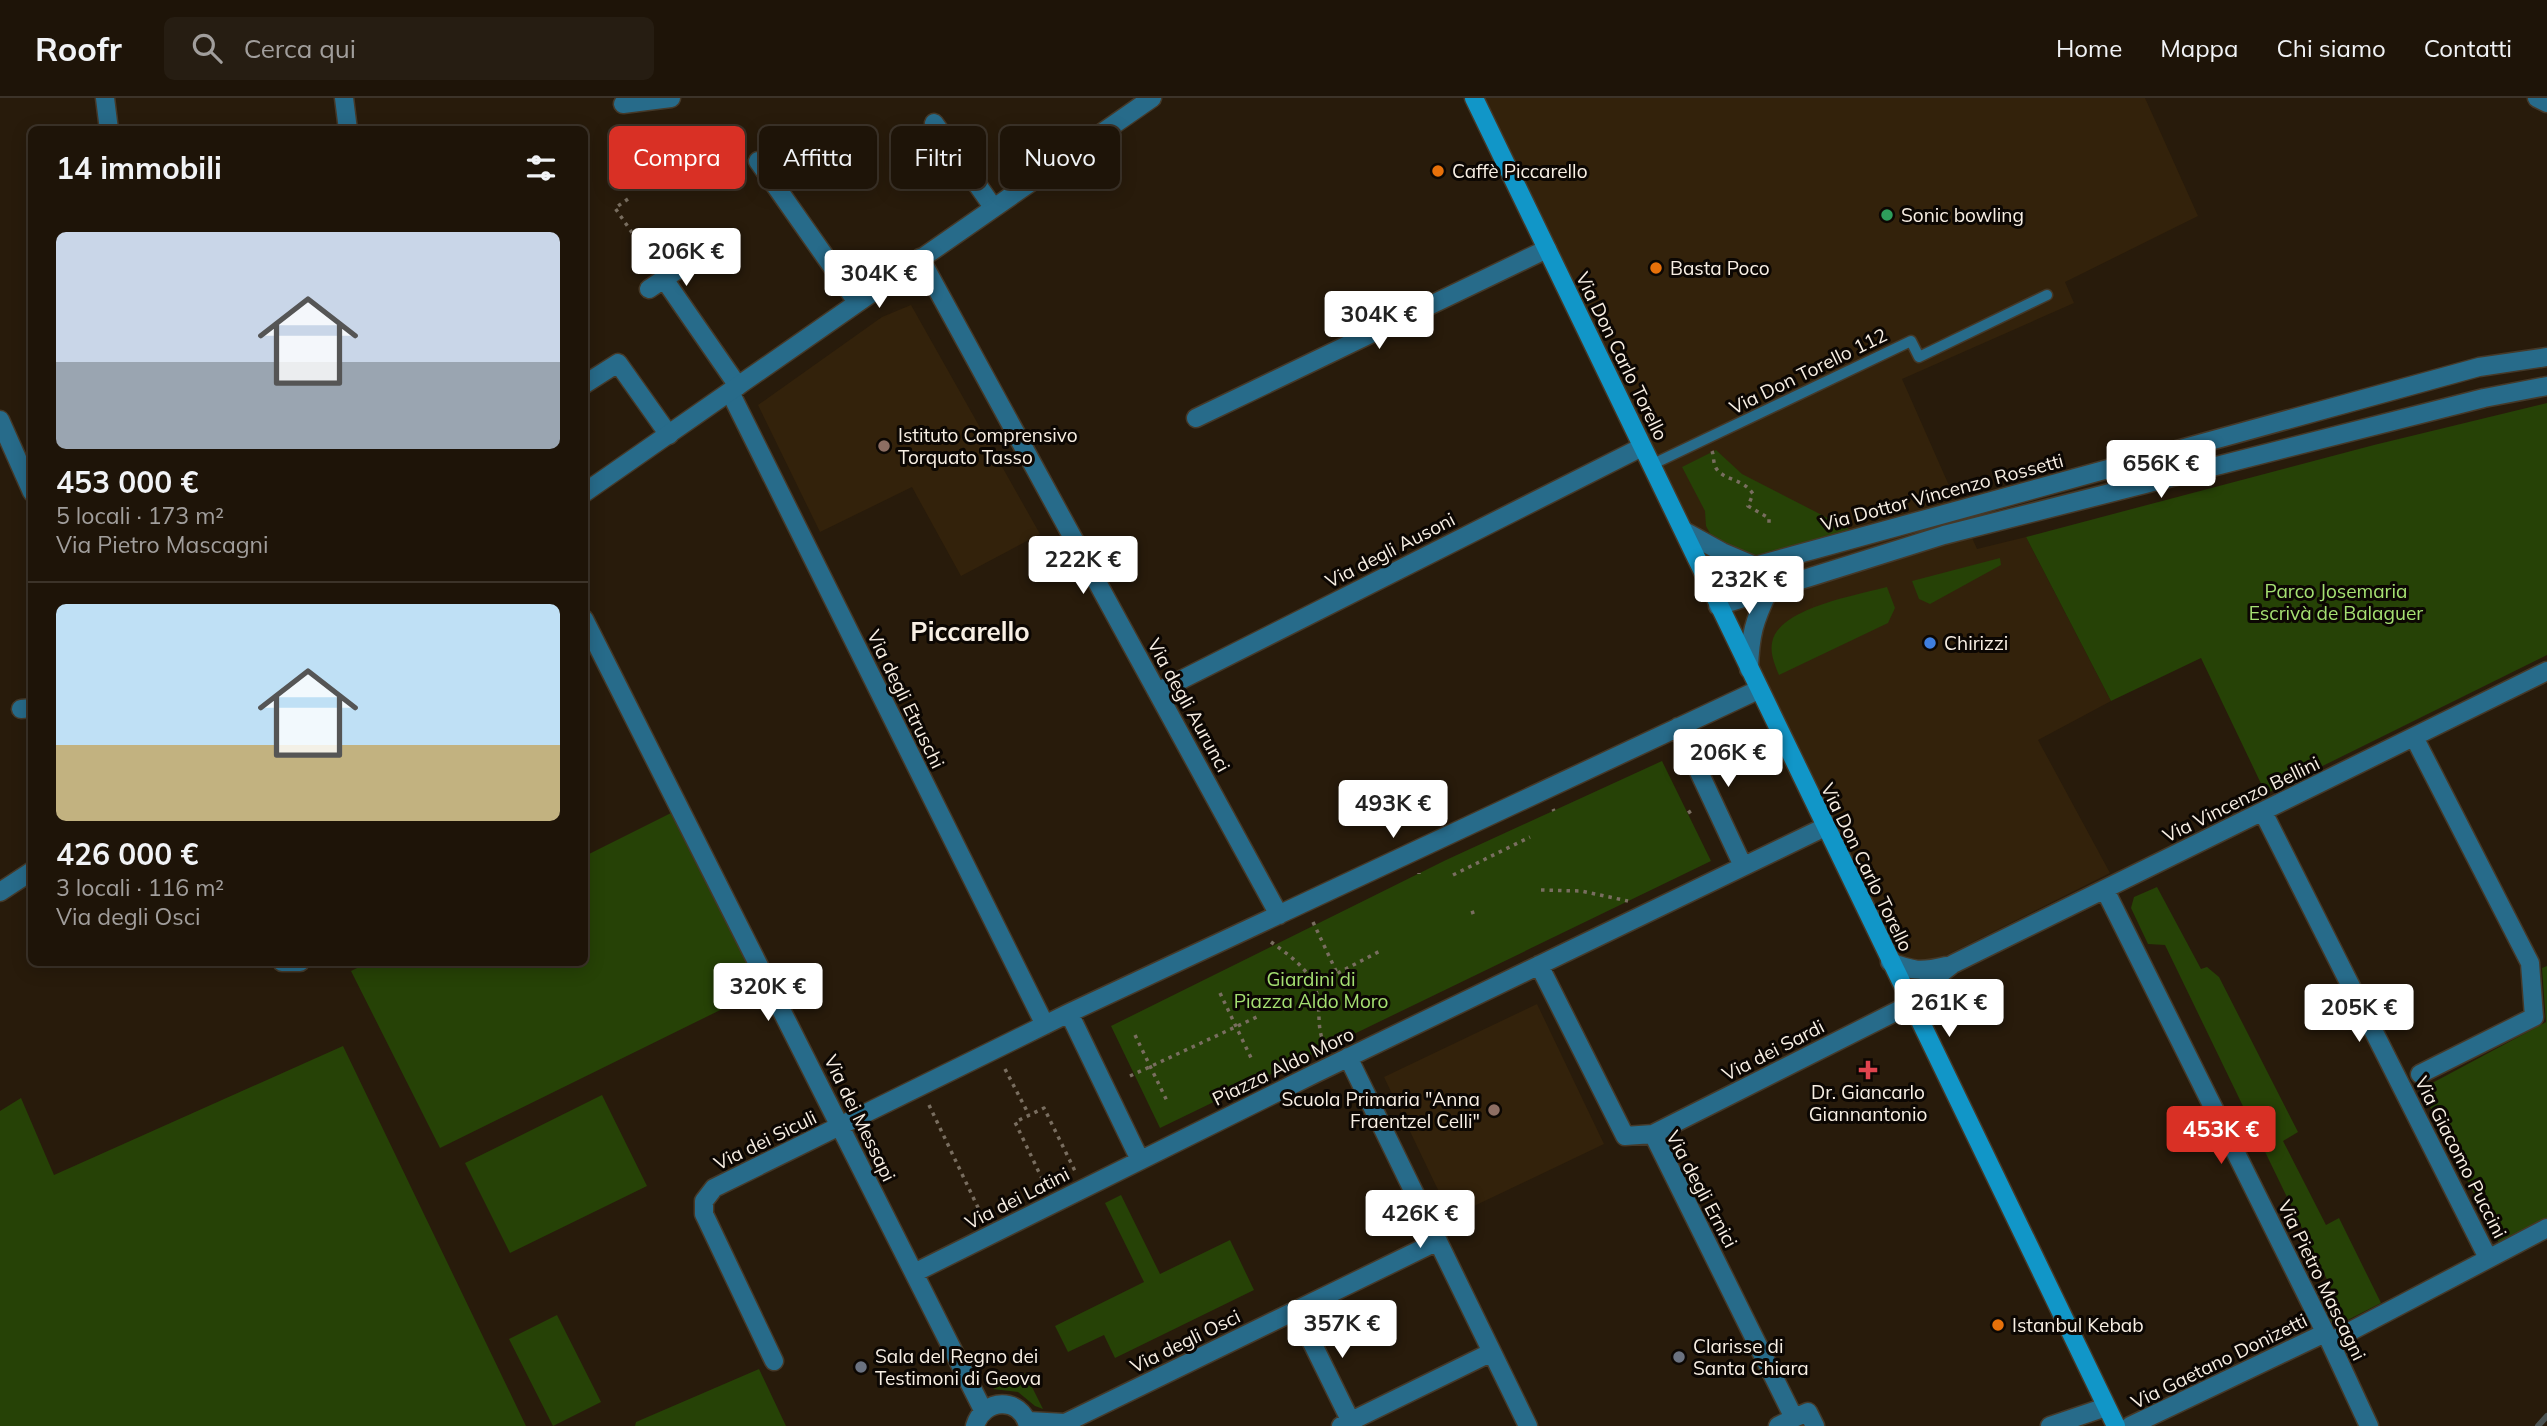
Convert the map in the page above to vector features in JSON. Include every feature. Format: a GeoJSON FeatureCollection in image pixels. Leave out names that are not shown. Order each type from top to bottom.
{"type":"FeatureCollection","features":[{"type":"Feature","properties":{"kind":"main road","name":"Via Don Carlo Torello"},"geometry":{"type":"LineString","coordinates":[[1474,98],[2116,1426]]}},
{"type":"Feature","properties":{"kind":"street"},"geometry":{"type":"LineString","coordinates":[[105,98],[108,126]]}},
{"type":"Feature","properties":{"kind":"street"},"geometry":{"type":"LineString","coordinates":[[344,98],[348,126]]}},
{"type":"Feature","properties":{"kind":"street"},"geometry":{"type":"LineString","coordinates":[[623,104],[671,98]]}},
{"type":"Feature","properties":{"kind":"street"},"geometry":{"type":"LineString","coordinates":[[588,490],[1152,98]]}},
{"type":"Feature","properties":{"kind":"street"},"geometry":{"type":"LineString","coordinates":[[2537,98],[2547,103]]}},
{"type":"Feature","properties":{"kind":"street"},"geometry":{"type":"LineString","coordinates":[[934,123],[993,207]]}},
{"type":"Feature","properties":{"kind":"street"},"geometry":{"type":"LineString","coordinates":[[758,162],[857,302]]}},
{"type":"Feature","properties":{"kind":"street"},"geometry":{"type":"LineString","coordinates":[[1196,418],[1547,249]]}},
{"type":"Feature","properties":{"kind":"street"},"geometry":{"type":"LineString","coordinates":[[657,284],[701,254]]}},
{"type":"Feature","properties":{"kind":"street","name":"Via degli Aurunci"},"geometry":{"type":"LineString","coordinates":[[920,258],[1279,915]]}},
{"type":"Feature","properties":{"kind":"street","name":"Via degli Etruschi"},"geometry":{"type":"LineString","coordinates":[[657,284],[734,389],[1045,1025]]}},
{"type":"Feature","properties":{"kind":"street","name":"Via Dottor Vincenzo Rossetti"},"geometry":{"type":"LineString","coordinates":[[1707,582],[1755,566],[2479,367],[2547,357]]}},
{"type":"Feature","properties":{"kind":"street"},"geometry":{"type":"LineString","coordinates":[[588,382],[618,363],[669,435]]}},
{"type":"Feature","properties":{"kind":"street"},"geometry":{"type":"LineString","coordinates":[[1718,606],[1944,535],[2470,402],[2547,386]]}},
{"type":"Feature","properties":{"kind":"street"},"geometry":{"type":"LineString","coordinates":[[0,420],[28,483]]}},
{"type":"Feature","properties":{"kind":"street","name":"Via degli Ausoni"},"geometry":{"type":"LineString","coordinates":[[1157,692],[1642,447]]}},
{"type":"Feature","properties":{"kind":"street"},"geometry":{"type":"LineString","coordinates":[[1684,531],[1755,566]]}},
{"type":"Feature","properties":{"kind":"street"},"geometry":{"type":"LineString","coordinates":[[1749,669],[1753,623],[1769,590]]}},
{"type":"Feature","properties":{"kind":"street","name":"Via dei Messapi"},"geometry":{"type":"LineString","coordinates":[[588,627],[914,1273],[979,1418]]}},
{"type":"Feature","properties":{"kind":"street","name":"Via Vincenzo Bellini"},"geometry":{"type":"LineString","coordinates":[[1911,1004],[1924,986],[1953,964],[2547,671]]}},
{"type":"Feature","properties":{"kind":"street"},"geometry":{"type":"LineString","coordinates":[[1045,1025],[1758,690]]}},
{"type":"Feature","properties":{"kind":"street"},"geometry":{"type":"LineString","coordinates":[[1678,727],[1743,866]]}},
{"type":"Feature","properties":{"kind":"street"},"geometry":{"type":"LineString","coordinates":[[2414,737],[2530,963],[2534,1017],[2420,1074]]}},
{"type":"Feature","properties":{"kind":"street","name":"Via Giacomo Puccini"},"geometry":{"type":"LineString","coordinates":[[2263,811],[2488,1258]]}},
{"type":"Feature","properties":{"kind":"street","name":"Piazza Aldo Moro"},"geometry":{"type":"LineString","coordinates":[[1140,1160],[1825,827]]}},
{"type":"Feature","properties":{"kind":"street"},"geometry":{"type":"LineString","coordinates":[[0,892],[28,874]]}},
{"type":"Feature","properties":{"kind":"street","name":"Via Pietro Mascagni"},"geometry":{"type":"LineString","coordinates":[[2105,890],[2369,1426]]}},
{"type":"Feature","properties":{"kind":"street"},"geometry":{"type":"LineString","coordinates":[[2530,963],[2547,954]]}},
{"type":"Feature","properties":{"kind":"street","name":"Via Vincenzo Bellini"},"geometry":{"type":"LineString","coordinates":[[1890,962],[1912,970],[1926,971],[1953,964]]}},
{"type":"Feature","properties":{"kind":"street","name":"Via degli Ernici"},"geometry":{"type":"LineString","coordinates":[[1539,965],[1625,1136],[1653,1134],[1786,1422],[1808,1412],[1815,1426]]}},
{"type":"Feature","properties":{"kind":"street","name":"Via dei Sardi"},"geometry":{"type":"LineString","coordinates":[[1653,1134],[1911,1004]]}},
{"type":"Feature","properties":{"kind":"street"},"geometry":{"type":"LineString","coordinates":[[1069,1013],[1140,1160]]}},
{"type":"Feature","properties":{"kind":"street","name":"Via dei Siculi"},"geometry":{"type":"LineString","coordinates":[[774,1361],[704,1214],[704,1200],[714,1188],[1045,1025]]}},
{"type":"Feature","properties":{"kind":"street"},"geometry":{"type":"LineString","coordinates":[[1348,1058],[1528,1426]]}},
{"type":"Feature","properties":{"kind":"street","name":"Via dei Latini"},"geometry":{"type":"LineString","coordinates":[[914,1273],[1140,1160]]}},
{"type":"Feature","properties":{"kind":"street","name":"Via Gaetano Donizetti"},"geometry":{"type":"LineString","coordinates":[[2130,1426],[2327,1337],[2547,1228]]}},
{"type":"Feature","properties":{"kind":"street","name":"Via degli Osci"},"geometry":{"type":"LineString","coordinates":[[1028,1424],[1062,1424],[1438,1241]]}},
{"type":"Feature","properties":{"kind":"street"},"geometry":{"type":"LineString","coordinates":[[1296,1310],[1348,1424],[1492,1353]]}},
{"type":"Feature","properties":{"kind":"street"},"geometry":{"type":"LineString","coordinates":[[979,1418],[991,1405],[1009,1404],[1017,1408],[1028,1424]]}},
{"type":"Feature","properties":{"kind":"street"},"geometry":{"type":"LineString","coordinates":[[2050,1426],[2106,1407]]}},
{"type":"Feature","properties":{"kind":"lane","name":"Via Don Torello 112"},"geometry":{"type":"LineString","coordinates":[[1651,465],[1911,341],[1919,357],[2047,295]]}},
{"type":"Feature","properties":{"kind":"path"},"geometry":{"type":"LineString","coordinates":[[628,199],[615,208],[657,284]]}},
{"type":"Feature","properties":{"kind":"path"},"geometry":{"type":"LineString","coordinates":[[1706,440],[1716,468],[1724,475],[1745,484],[1752,494],[1748,506],[1766,516],[1769,523]]}},
{"type":"Feature","properties":{"kind":"path"},"geometry":{"type":"LineString","coordinates":[[1453,875],[1530,837]]}},
{"type":"Feature","properties":{"kind":"path"},"geometry":{"type":"LineString","coordinates":[[1541,890],[1581,891],[1633,903]]}},
{"type":"Feature","properties":{"kind":"path"},"geometry":{"type":"LineString","coordinates":[[1314,922],[1337,974]]}},
{"type":"Feature","properties":{"kind":"path"},"geometry":{"type":"LineString","coordinates":[[1272,942],[1300,965],[1315,985],[1319,1004],[1319,1033],[1328,1051]]}},
{"type":"Feature","properties":{"kind":"path"},"geometry":{"type":"LineString","coordinates":[[1315,985],[1382,950]]}},
{"type":"Feature","properties":{"kind":"path"},"geometry":{"type":"LineString","coordinates":[[1220,993],[1253,1062]]}},
{"type":"Feature","properties":{"kind":"path"},"geometry":{"type":"LineString","coordinates":[[1130,1076],[1259,1016]]}},
{"type":"Feature","properties":{"kind":"path"},"geometry":{"type":"LineString","coordinates":[[1135,1035],[1167,1101]]}},
{"type":"Feature","properties":{"kind":"path"},"geometry":{"type":"LineString","coordinates":[[1005,1069],[1028,1115]]}},
{"type":"Feature","properties":{"kind":"path"},"geometry":{"type":"LineString","coordinates":[[929,1105],[983,1217]]}},
{"type":"Feature","properties":{"kind":"path"},"geometry":{"type":"LineString","coordinates":[[1046,1187],[1015,1122],[1028,1115],[1045,1108],[1076,1173]]}},
{"type":"Feature","properties":{"kind":"shaded area"},"geometry":{"type":"Polygon","coordinates":[[[1479,98],[2145,98],[2198,216],[2065,282],[2074,303],[1902,379],[1977,549],[2026,537],[2111,701],[2038,740],[2110,873],[1905,976],[1479,98]]]}},
{"type":"Feature","properties":{"kind":"shaded area","name":"Istituto Comprensivo Torquato Tasso"},"geometry":{"type":"Polygon","coordinates":[[[911,305],[1040,534],[961,576],[912,487],[820,532],[758,405],[882,317],[911,305]]]}},
{"type":"Feature","properties":{"kind":"shaded area","name":"Scuola Primaria \"Anna Fraentzel Celli\""},"geometry":{"type":"Polygon","coordinates":[[[1537,1004],[1604,1144],[1451,1217],[1384,1077],[1537,1004]]]}},
{"type":"Feature","properties":{"kind":"green space","name":"Parco Josemaria Escrivà de Balaguer"},"geometry":{"type":"Polygon","coordinates":[[[2547,403],[2547,655],[2266,794],[2201,658],[2111,701],[2026,537],[2374,445],[2547,403]]]}},
{"type":"Feature","properties":{"kind":"green space"},"geometry":{"type":"Polygon","coordinates":[[[1716,450],[1742,474],[1853,531],[1755,564],[1714,541],[1706,526],[1705,511],[1682,467],[1716,450]]]}},
{"type":"Feature","properties":{"kind":"green space"},"geometry":{"type":"Polygon","coordinates":[[[2000,558],[2001,565],[1930,604],[1919,599],[1912,581],[2000,558]]]}},
{"type":"Feature","properties":{"kind":"green space"},"geometry":{"type":"Polygon","coordinates":[[[1887,587],[1895,608],[1888,623],[1779,675],[1772,655],[1772,643],[1777,631],[1788,621],[1820,605],[1887,587]]]}},
{"type":"Feature","properties":{"kind":"green space","name":"Giardini di Piazza Aldo Moro"},"geometry":{"type":"Polygon","coordinates":[[[1662,761],[1711,861],[1160,1128],[1111,1026],[1446,860],[1662,761]]]}},
{"type":"Feature","properties":{"kind":"green space"},"geometry":{"type":"Polygon","coordinates":[[[679,809],[767,987],[440,1148],[351,971],[361,966],[588,966],[588,854],[679,809]]]}},
{"type":"Feature","properties":{"kind":"green space"},"geometry":{"type":"Polygon","coordinates":[[[2157,887],[2201,969],[2207,967],[2219,977],[2298,1132],[2283,1141],[2326,1225],[2339,1218],[2381,1303],[2338,1325],[2332,1323],[2322,1301],[2331,1288],[2165,945],[2148,944],[2131,908],[2134,897],[2157,887]]]}},
{"type":"Feature","properties":{"kind":"green space"},"geometry":{"type":"Polygon","coordinates":[[[2547,966],[2547,1219],[2499,1243],[2421,1089],[2546,1022],[2542,968],[2547,966]]]}},
{"type":"Feature","properties":{"kind":"green space"},"geometry":{"type":"Polygon","coordinates":[[[343,1046],[526,1426],[0,1426],[0,1111],[21,1098],[54,1175],[343,1046]]]}},
{"type":"Feature","properties":{"kind":"green space"},"geometry":{"type":"Polygon","coordinates":[[[602,1095],[647,1186],[510,1253],[465,1163],[602,1095]]]}},
{"type":"Feature","properties":{"kind":"green space"},"geometry":{"type":"Polygon","coordinates":[[[1121,1195],[1160,1274],[1230,1240],[1254,1290],[1115,1358],[1104,1335],[1068,1352],[1055,1326],[1144,1282],[1105,1203],[1121,1195]]]}},
{"type":"Feature","properties":{"kind":"green space"},"geometry":{"type":"Polygon","coordinates":[[[557,1315],[601,1402],[553,1426],[509,1339],[557,1315]]]}},
{"type":"Feature","properties":{"kind":"green space"},"geometry":{"type":"Polygon","coordinates":[[[759,1369],[786,1426],[635,1426],[636,1422],[759,1369]]]}},
{"type":"Feature","properties":{"kind":"green space"},"geometry":{"type":"Polygon","coordinates":[[[1025,1373],[1043,1409],[1018,1392],[993,1389],[1025,1373]]]}},
{"type":"Feature","properties":{"kind":"waterway"},"geometry":{"type":"LineString","coordinates":[[2538,1426],[2547,1416]]}},
{"type":"Feature","properties":{"kind":"place","name":"Caffè Piccarello"},"geometry":{"type":"Point","coordinates":[1438,171]}},
{"type":"Feature","properties":{"kind":"place","name":"Sonic bowling"},"geometry":{"type":"Point","coordinates":[1887,215]}},
{"type":"Feature","properties":{"kind":"place","name":"Basta Poco"},"geometry":{"type":"Point","coordinates":[1656,268]}},
{"type":"Feature","properties":{"kind":"place","name":"Istituto Comprensivo Torquato Tasso"},"geometry":{"type":"Point","coordinates":[884,446]}},
{"type":"Feature","properties":{"kind":"place","name":"Chirizzi"},"geometry":{"type":"Point","coordinates":[1930,643]}},
{"type":"Feature","properties":{"kind":"place","name":"Dr. Giancarlo Giannantonio"},"geometry":{"type":"Point","coordinates":[1868,1070]}},
{"type":"Feature","properties":{"kind":"place","name":"Scuola Primaria \"Anna Fraentzel Celli\""},"geometry":{"type":"Point","coordinates":[1494,1110]}},
{"type":"Feature","properties":{"kind":"place","name":"Istanbul Kebab"},"geometry":{"type":"Point","coordinates":[1998,1325]}},
{"type":"Feature","properties":{"kind":"place","name":"Clarisse di Santa Chiara"},"geometry":{"type":"Point","coordinates":[1679,1357]}},
{"type":"Feature","properties":{"kind":"place","name":"Sala del Regno dei Testimoni di Geova"},"geometry":{"type":"Point","coordinates":[861,1367]}},
{"type":"Feature","properties":{"kind":"district","name":"Piccarello"},"geometry":{"type":"Point","coordinates":[970,632]}}]}
